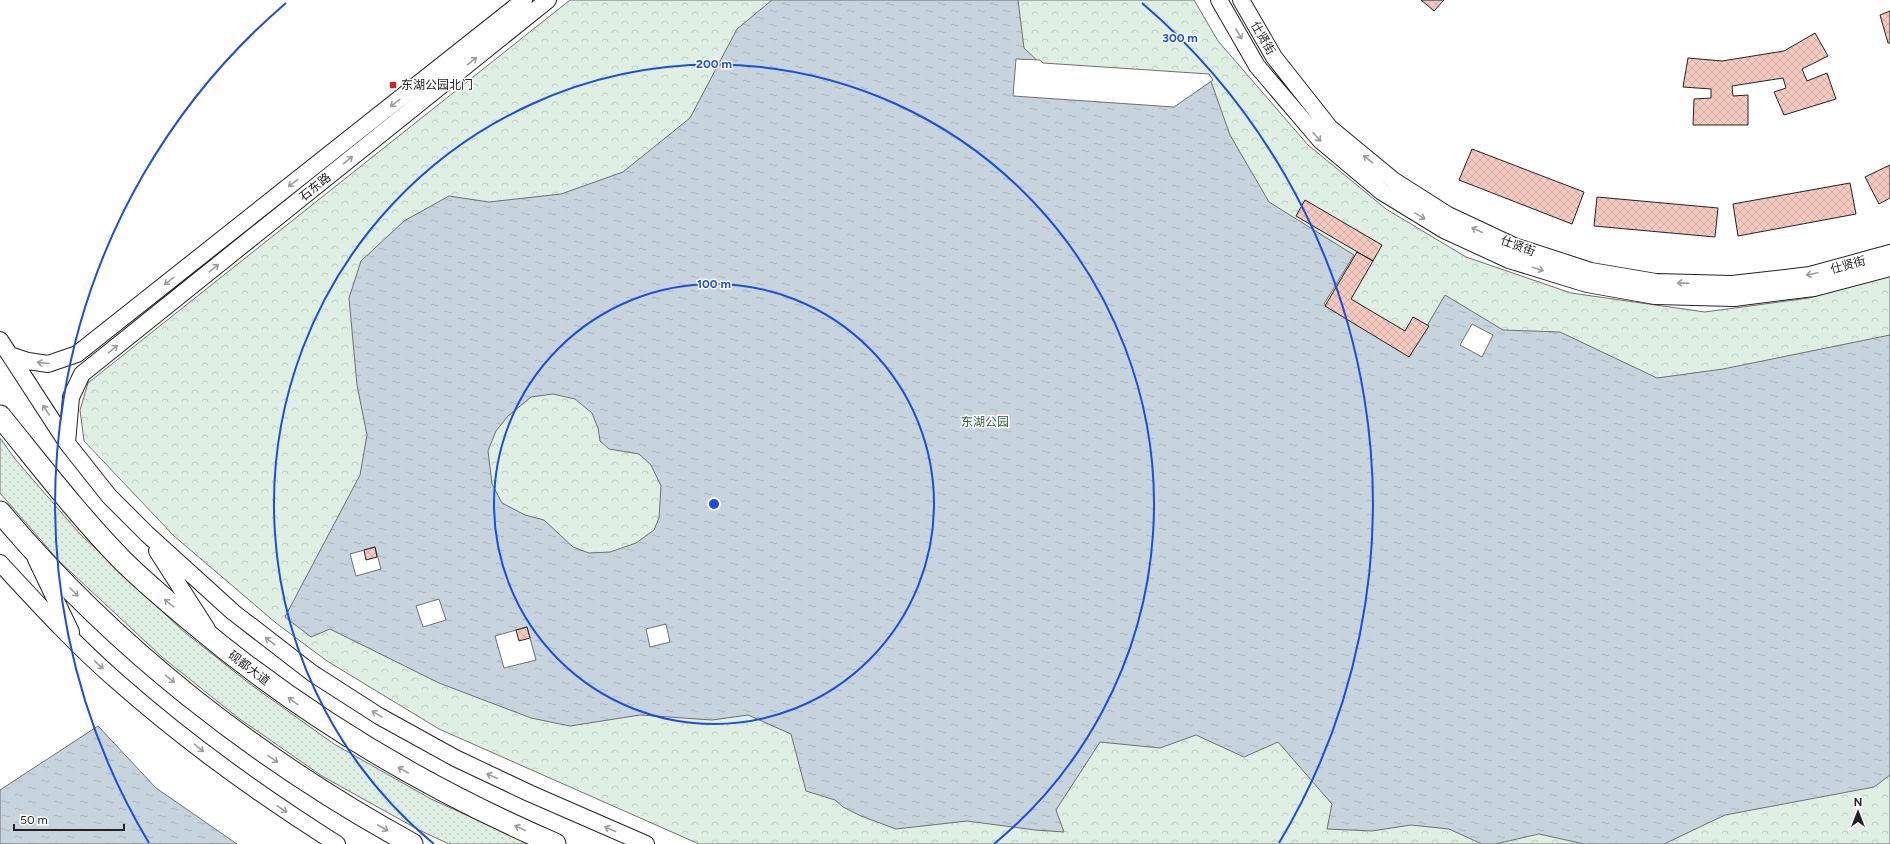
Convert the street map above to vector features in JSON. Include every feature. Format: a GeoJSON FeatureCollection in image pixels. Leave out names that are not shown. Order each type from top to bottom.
{"type":"FeatureCollection","features":[{"type":"Feature","properties":{"kind":"main road","name":"砚都大道"},"geometry":{"type":"LineString","coordinates":[[0,416],[75,510],[123,560],[214,641],[246,666],[355,742],[412,775],[475,807],[555,844]]}},
{"type":"Feature","properties":{"kind":"main road"},"geometry":{"type":"LineString","coordinates":[[0,512],[32,550],[120,637],[221,722],[274,760],[331,797],[412,844]]}},
{"type":"Feature","properties":{"kind":"street","name":"石东路"},"geometry":{"type":"LineString","coordinates":[[10,355],[28,361],[48,364],[77,354],[524,0]]}},
{"type":"Feature","properties":{"kind":"street","name":"石东路"},"geometry":{"type":"LineString","coordinates":[[67,443],[71,397],[82,374],[548,0]]}},
{"type":"Feature","properties":{"kind":"street"},"geometry":{"type":"LineString","coordinates":[[1219,0],[1257,66],[1320,140],[1382,192],[1444,230],[1509,260],[1587,284],[1655,296],[1734,298],[1814,288],[1890,268]]}},
{"type":"Feature","properties":{"kind":"street","name":"仕贤街"},"geometry":{"type":"LineString","coordinates":[[1242,0],[1274,57],[1330,128],[1393,180],[1405,188],[1448,215],[1514,246],[1591,271],[1656,282],[1732,284],[1810,275],[1890,253]]}},
{"type":"Feature","properties":{"kind":"street"},"geometry":{"type":"LineString","coordinates":[[0,340],[67,443],[109,496],[147,534],[233,612],[312,673],[379,716],[455,758],[646,844]]}},
{"type":"Feature","properties":{"kind":"street"},"geometry":{"type":"LineString","coordinates":[[147,534],[214,641]]}},
{"type":"Feature","properties":{"kind":"street"},"geometry":{"type":"LineString","coordinates":[[32,550],[76,644]]}},
{"type":"Feature","properties":{"kind":"street"},"geometry":{"type":"LineString","coordinates":[[0,562],[76,644],[119,683],[216,762],[283,810],[337,844]]}},
{"type":"Feature","properties":{"kind":"green space","name":"东湖公园"},"geometry":{"type":"Polygon","coordinates":[[[570,0],[1194,0],[1218,41],[1308,145],[1386,209],[1466,257],[1571,293],[1705,312],[1809,298],[1890,272],[1890,844],[699,844],[439,729],[327,661],[276,623],[174,536],[84,441],[80,410],[88,383],[570,0]]]}},
{"type":"Feature","properties":{"kind":"green space"},"geometry":{"type":"Polygon","coordinates":[[[0,438],[15,459],[80,534],[182,630],[250,684],[334,744],[431,799],[530,844],[449,844],[419,830],[322,776],[237,717],[162,657],[59,561],[0,493],[0,438]]]}},
{"type":"Feature","properties":{"kind":"water","name":"东湖公园"},"geometry":{"type":"Polygon","coordinates":[[[772,0],[1018,0],[1024,48],[1042,65],[1209,76],[1230,135],[1269,202],[1354,255],[1324,304],[1410,355],[1445,295],[1503,330],[1560,332],[1657,378],[1723,369],[1890,335],[1890,775],[1874,787],[1725,815],[1664,844],[1584,844],[1539,834],[1495,844],[1482,844],[1449,829],[1411,825],[1372,831],[1327,829],[1332,804],[1278,742],[1244,757],[1196,735],[1160,748],[1100,742],[1056,810],[1064,832],[1035,830],[967,821],[896,829],[861,816],[843,807],[835,800],[806,791],[791,734],[748,715],[712,720],[640,715],[570,726],[531,718],[439,683],[330,629],[311,637],[285,617],[360,475],[367,435],[357,385],[349,298],[361,261],[404,221],[449,196],[489,202],[561,194],[623,172],[690,118],[737,29],[772,0]],[[553,394],[531,397],[508,416],[496,431],[488,451],[492,484],[502,503],[525,515],[544,520],[573,547],[589,553],[610,552],[636,543],[654,530],[659,518],[661,486],[651,465],[639,454],[609,449],[600,441],[598,428],[592,413],[575,399],[553,394]]]}},
{"type":"Feature","properties":{"kind":"water"},"geometry":{"type":"Polygon","coordinates":[[[98,726],[156,788],[237,844],[0,844],[0,790],[98,726]]]}},
{"type":"Feature","properties":{"kind":"pier"},"geometry":{"type":"Polygon","coordinates":[[[1016,59],[1040,60],[1043,63],[1209,74],[1213,80],[1174,107],[1013,96],[1016,59]]]}},
{"type":"Feature","properties":{"kind":"pier"},"geometry":{"type":"Polygon","coordinates":[[[1472,324],[1493,335],[1482,357],[1460,345],[1472,324]]]}},
{"type":"Feature","properties":{"kind":"pier"},"geometry":{"type":"Polygon","coordinates":[[[375,547],[381,569],[356,576],[350,554],[375,547]]]}},
{"type":"Feature","properties":{"kind":"pier"},"geometry":{"type":"Polygon","coordinates":[[[439,599],[446,620],[423,627],[416,606],[439,599]]]}},
{"type":"Feature","properties":{"kind":"pier"},"geometry":{"type":"Polygon","coordinates":[[[666,624],[670,642],[650,647],[646,629],[666,624]]]}},
{"type":"Feature","properties":{"kind":"pier"},"geometry":{"type":"Polygon","coordinates":[[[527,627],[536,660],[504,668],[495,636],[527,627]]]}},
{"type":"Feature","properties":{"kind":"building"},"geometry":{"type":"Polygon","coordinates":[[[1421,0],[1444,0],[1434,11],[1421,0]]]}},
{"type":"Feature","properties":{"kind":"building"},"geometry":{"type":"Polygon","coordinates":[[[1890,11],[1890,43],[1888,43],[1880,15],[1890,11]]]}},
{"type":"Feature","properties":{"kind":"building"},"geometry":{"type":"Polygon","coordinates":[[[1815,33],[1828,56],[1802,69],[1807,81],[1827,73],[1836,99],[1784,115],[1774,92],[1786,88],[1783,78],[1732,86],[1733,96],[1748,95],[1748,125],[1693,125],[1694,99],[1711,98],[1711,89],[1683,87],[1688,58],[1722,61],[1784,51],[1815,33]]]}},
{"type":"Feature","properties":{"kind":"building"},"geometry":{"type":"Polygon","coordinates":[[[1472,149],[1584,192],[1572,224],[1459,180],[1472,149]]]}},
{"type":"Feature","properties":{"kind":"building"},"geometry":{"type":"Polygon","coordinates":[[[1890,165],[1890,198],[1879,204],[1865,177],[1890,165]]]}},
{"type":"Feature","properties":{"kind":"building"},"geometry":{"type":"Polygon","coordinates":[[[1850,183],[1856,214],[1738,236],[1733,204],[1850,183]]]}},
{"type":"Feature","properties":{"kind":"building"},"geometry":{"type":"Polygon","coordinates":[[[1597,197],[1718,208],[1715,237],[1594,226],[1597,197]]]}},
{"type":"Feature","properties":{"kind":"building"},"geometry":{"type":"Polygon","coordinates":[[[1305,200],[1382,245],[1373,261],[1296,216],[1305,200]]]}},
{"type":"Feature","properties":{"kind":"building"},"geometry":{"type":"Polygon","coordinates":[[[1357,252],[1373,261],[1351,299],[1405,331],[1413,317],[1429,326],[1409,357],[1325,306],[1357,252]]]}},
{"type":"Feature","properties":{"kind":"building"},"geometry":{"type":"Polygon","coordinates":[[[375,547],[377,557],[366,560],[364,550],[375,547]]]}},
{"type":"Feature","properties":{"kind":"building"},"geometry":{"type":"Polygon","coordinates":[[[527,627],[530,638],[519,641],[516,630],[527,627]]]}},
{"type":"Feature","properties":{"kind":"place","name":"东湖公园北门"},"geometry":{"type":"Point","coordinates":[393,85]}}]}
